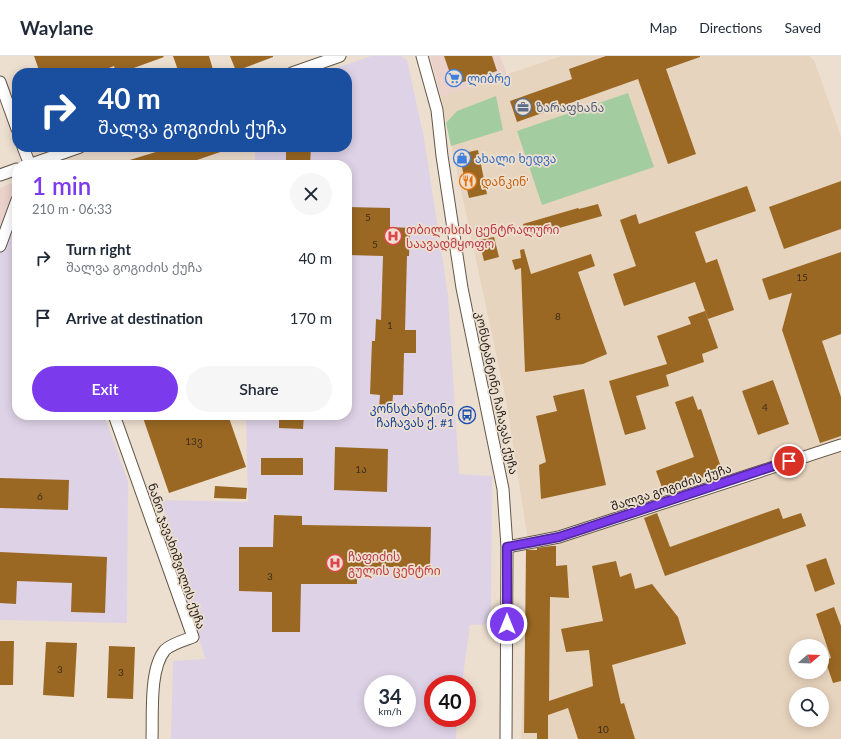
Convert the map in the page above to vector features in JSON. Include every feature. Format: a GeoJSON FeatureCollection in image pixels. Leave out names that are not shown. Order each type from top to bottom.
{"type":"FeatureCollection","features":[{"type":"Feature","properties":{"kind":"street"},"geometry":{"type":"LineString","coordinates":[[306,68],[340,56]]}},
{"type":"Feature","properties":{"kind":"street","name":"კონსტანტინე ჩაჩავას ქუჩა"},"geometry":{"type":"LineString","coordinates":[[422,56],[437,110],[442,156],[462,288],[503,489],[507,547],[506,739]]}},
{"type":"Feature","properties":{"kind":"street"},"geometry":{"type":"LineString","coordinates":[[0,82],[12,116]]}},
{"type":"Feature","properties":{"kind":"street"},"geometry":{"type":"LineString","coordinates":[[43,160],[66,152]]}},
{"type":"Feature","properties":{"kind":"street"},"geometry":{"type":"LineString","coordinates":[[0,175],[12,171]]}},
{"type":"Feature","properties":{"kind":"street"},"geometry":{"type":"LineString","coordinates":[[0,246],[12,214]]}},
{"type":"Feature","properties":{"kind":"street","name":"ნანო ჯავახიშვილის ქუჩა"},"geometry":{"type":"LineString","coordinates":[[116,420],[194,636],[166,649],[158,662],[154,690],[152,739]]}},
{"type":"Feature","properties":{"kind":"street","name":"შალვა გოგიძის ქუჩა"},"geometry":{"type":"LineString","coordinates":[[507,547],[559,537],[841,445]]}},
{"type":"Feature","properties":{"kind":"shaded area"},"geometry":{"type":"Polygon","coordinates":[[[371,56],[401,56],[407,60],[424,138],[448,295],[459,474],[492,476],[491,624],[470,625],[463,675],[424,675],[424,727],[457,727],[456,739],[171,739],[173,661],[205,659],[161,500],[248,502],[246,420],[352,420],[352,160],[255,160],[255,152],[352,152],[352,68],[336,68],[371,56]]]}},
{"type":"Feature","properties":{"kind":"shaded area"},"geometry":{"type":"Polygon","coordinates":[[[430,56],[500,56],[507,75],[441,97],[430,56]]]}},
{"type":"Feature","properties":{"kind":"shaded area"},"geometry":{"type":"Polygon","coordinates":[[[561,56],[809,56],[814,60],[841,136],[841,739],[521,739],[529,547],[506,400],[441,97],[561,56]]]}},
{"type":"Feature","properties":{"kind":"shaded area"},"geometry":{"type":"Polygon","coordinates":[[[12,183],[12,223],[0,228],[0,188],[12,183]]]}},
{"type":"Feature","properties":{"kind":"shaded area"},"geometry":{"type":"Polygon","coordinates":[[[12,223],[12,420],[106,420],[128,481],[127,623],[0,620],[0,228],[12,223]]]}},
{"type":"Feature","properties":{"kind":"green space"},"geometry":{"type":"Polygon","coordinates":[[[628,93],[654,167],[542,205],[517,131],[628,93]]]}},
{"type":"Feature","properties":{"kind":"green space"},"geometry":{"type":"Polygon","coordinates":[[[496,96],[503,130],[451,146],[446,123],[457,111],[496,96]]]}},
{"type":"Feature","properties":{"kind":"building"},"geometry":{"type":"Polygon","coordinates":[[[34,56],[164,57],[134,68],[115,68],[114,66],[109,68],[38,68],[34,56]]]}},
{"type":"Feature","properties":{"kind":"building"},"geometry":{"type":"Polygon","coordinates":[[[173,56],[209,56],[213,68],[177,68],[173,56]]]}},
{"type":"Feature","properties":{"kind":"building"},"geometry":{"type":"Polygon","coordinates":[[[230,56],[273,56],[244,68],[235,68],[230,56]]]}},
{"type":"Feature","properties":{"kind":"building"},"geometry":{"type":"Polygon","coordinates":[[[444,56],[492,56],[497,71],[454,85],[444,56]]]}},
{"type":"Feature","properties":{"kind":"building"},"geometry":{"type":"Polygon","coordinates":[[[606,56],[700,56],[666,69],[696,154],[668,164],[638,79],[517,122],[510,101],[572,79],[569,69],[606,56]]]}},
{"type":"Feature","properties":{"kind":"building"},"geometry":{"type":"Polygon","coordinates":[[[478,150],[487,194],[469,198],[459,154],[478,150]]]}},
{"type":"Feature","properties":{"kind":"building"},"geometry":{"type":"Polygon","coordinates":[[[156,152],[220,152],[197,160],[130,160],[156,152]]]}},
{"type":"Feature","properties":{"kind":"building"},"geometry":{"type":"Polygon","coordinates":[[[286,152],[311,152],[310,160],[286,160],[286,152]]]}},
{"type":"Feature","properties":{"kind":"building"},"geometry":{"type":"Polygon","coordinates":[[[841,181],[841,229],[784,249],[769,207],[841,181]]]}},
{"type":"Feature","properties":{"kind":"building"},"geometry":{"type":"Polygon","coordinates":[[[747,186],[756,211],[695,232],[706,263],[717,259],[734,310],[708,319],[695,282],[624,306],[613,274],[636,266],[620,220],[636,214],[639,224],[747,186]]]}},
{"type":"Feature","properties":{"kind":"building"},"geometry":{"type":"Polygon","coordinates":[[[598,204],[602,216],[527,237],[523,224],[578,208],[598,204]]]}},
{"type":"Feature","properties":{"kind":"building"},"geometry":{"type":"Polygon","coordinates":[[[352,207],[390,208],[390,227],[410,228],[409,256],[407,256],[405,330],[416,330],[416,353],[404,353],[403,395],[393,395],[392,408],[379,408],[380,395],[370,394],[372,341],[375,341],[376,319],[381,320],[383,256],[352,255],[352,207]]]}},
{"type":"Feature","properties":{"kind":"building"},"geometry":{"type":"Polygon","coordinates":[[[494,237],[499,257],[484,261],[479,240],[494,237]]]}},
{"type":"Feature","properties":{"kind":"building"},"geometry":{"type":"Polygon","coordinates":[[[524,249],[531,274],[591,254],[595,266],[578,272],[607,354],[583,364],[525,372],[521,268],[515,270],[512,260],[521,258],[520,250],[524,249]]]}},
{"type":"Feature","properties":{"kind":"building"},"geometry":{"type":"Polygon","coordinates":[[[841,252],[841,334],[822,341],[841,397],[841,436],[820,443],[782,330],[792,293],[769,300],[762,279],[841,252]]]}},
{"type":"Feature","properties":{"kind":"building"},"geometry":{"type":"Polygon","coordinates":[[[705,311],[718,348],[702,354],[704,362],[666,375],[669,386],[636,396],[646,429],[625,435],[609,381],[667,364],[657,336],[691,324],[688,317],[705,311]]]}},
{"type":"Feature","properties":{"kind":"building"},"geometry":{"type":"Polygon","coordinates":[[[773,380],[789,424],[758,435],[742,391],[773,380]]]}},
{"type":"Feature","properties":{"kind":"building"},"geometry":{"type":"Polygon","coordinates":[[[584,389],[606,485],[541,499],[539,465],[546,462],[536,416],[557,411],[553,396],[584,389]]]}},
{"type":"Feature","properties":{"kind":"building"},"geometry":{"type":"Polygon","coordinates":[[[693,396],[698,410],[701,409],[722,470],[664,493],[656,471],[694,457],[675,402],[693,396]]]}},
{"type":"Feature","properties":{"kind":"building"},"geometry":{"type":"Polygon","coordinates":[[[144,420],[230,420],[246,467],[169,493],[144,420]]]}},
{"type":"Feature","properties":{"kind":"building"},"geometry":{"type":"Polygon","coordinates":[[[279,420],[304,420],[303,429],[279,428],[279,420]]]}},
{"type":"Feature","properties":{"kind":"building"},"geometry":{"type":"Polygon","coordinates":[[[335,447],[388,449],[387,492],[334,490],[335,447]]]}},
{"type":"Feature","properties":{"kind":"building"},"geometry":{"type":"Polygon","coordinates":[[[261,458],[303,458],[303,475],[261,475],[261,458]]]}},
{"type":"Feature","properties":{"kind":"building"},"geometry":{"type":"Polygon","coordinates":[[[0,478],[69,480],[68,510],[0,508],[0,478]]]}},
{"type":"Feature","properties":{"kind":"building"},"geometry":{"type":"Polygon","coordinates":[[[215,486],[247,488],[246,499],[214,498],[215,486]]]}},
{"type":"Feature","properties":{"kind":"building"},"geometry":{"type":"Polygon","coordinates":[[[779,508],[783,519],[801,513],[806,526],[665,576],[644,518],[657,513],[670,547],[779,508]]]}},
{"type":"Feature","properties":{"kind":"building"},"geometry":{"type":"Polygon","coordinates":[[[274,515],[302,516],[302,525],[431,527],[430,567],[357,567],[357,584],[301,584],[300,632],[272,632],[272,592],[239,591],[239,547],[273,547],[274,515]]]}},
{"type":"Feature","properties":{"kind":"building"},"geometry":{"type":"Polygon","coordinates":[[[556,546],[556,566],[567,565],[569,598],[550,597],[549,701],[593,686],[589,650],[566,652],[561,629],[603,621],[592,566],[616,561],[620,577],[631,573],[635,589],[652,584],[678,617],[686,644],[612,665],[621,704],[624,703],[635,739],[578,739],[568,708],[548,715],[548,739],[537,739],[537,733],[524,733],[526,550],[537,550],[537,548],[556,546]]]}},
{"type":"Feature","properties":{"kind":"building"},"geometry":{"type":"Polygon","coordinates":[[[0,552],[107,557],[105,613],[71,612],[72,583],[17,581],[16,604],[0,603],[0,552]]]}},
{"type":"Feature","properties":{"kind":"building"},"geometry":{"type":"Polygon","coordinates":[[[826,558],[835,584],[815,592],[806,565],[826,558]]]}},
{"type":"Feature","properties":{"kind":"building"},"geometry":{"type":"Polygon","coordinates":[[[834,607],[841,626],[841,681],[833,683],[829,672],[829,659],[831,658],[829,652],[829,639],[825,639],[816,614],[834,607]]]}},
{"type":"Feature","properties":{"kind":"building"},"geometry":{"type":"Polygon","coordinates":[[[0,641],[14,641],[13,685],[0,685],[0,641]]]}},
{"type":"Feature","properties":{"kind":"building"},"geometry":{"type":"Polygon","coordinates":[[[46,642],[77,643],[74,697],[43,695],[46,642]]]}},
{"type":"Feature","properties":{"kind":"building"},"geometry":{"type":"Polygon","coordinates":[[[109,646],[135,647],[133,699],[107,698],[109,646]]]}},
{"type":"Feature","properties":{"kind":"place","name":"ლიბრე"},"geometry":{"type":"Point","coordinates":[454,78]}},
{"type":"Feature","properties":{"kind":"place","name":"ზარაფხანა"},"geometry":{"type":"Point","coordinates":[523,107]}},
{"type":"Feature","properties":{"kind":"place","name":"ახალი ხედვა"},"geometry":{"type":"Point","coordinates":[462,158]}},
{"type":"Feature","properties":{"kind":"place","name":"დანკინ'"},"geometry":{"type":"Point","coordinates":[468,181]}},
{"type":"Feature","properties":{"kind":"place","name":"თბილისის ცენტრალური საავადმყოფო"},"geometry":{"type":"Point","coordinates":[393,236]}},
{"type":"Feature","properties":{"kind":"place","name":"კონსტანტინე ჩაჩავას ქ. #1"},"geometry":{"type":"Point","coordinates":[467,415]}},
{"type":"Feature","properties":{"kind":"place","name":"ჩაფიძის გულის ცენტრი"},"geometry":{"type":"Point","coordinates":[335,563]}},
{"type":"Feature","properties":{"kind":"route"},"geometry":{"type":"LineString","coordinates":[[507,624],[507,547],[559,537],[789,461]]}}]}
